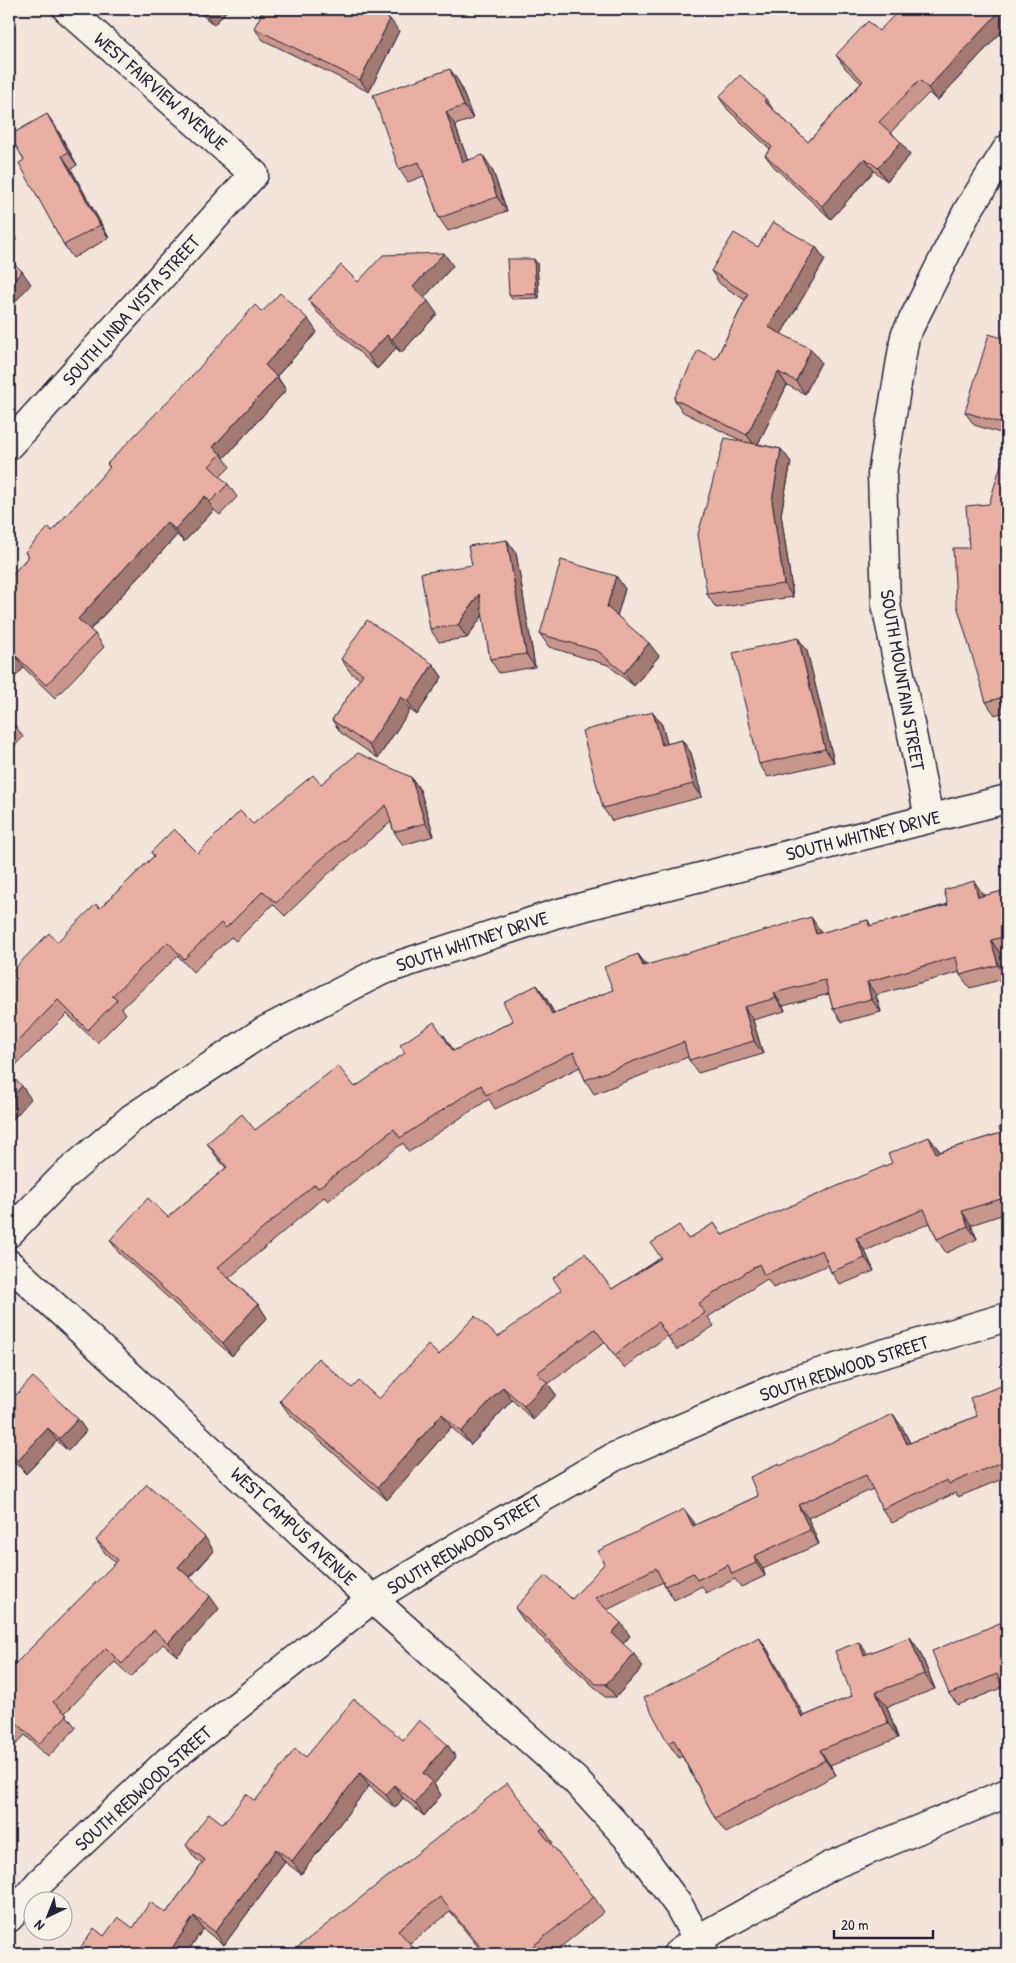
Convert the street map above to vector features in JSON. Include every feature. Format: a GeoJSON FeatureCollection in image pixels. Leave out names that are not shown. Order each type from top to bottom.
{"type":"FeatureCollection","features":[{"type":"Feature","properties":{"kind":"street","name":"WEST FAIRVIEW AVENUE"},"geometry":{"type":"LineString","coordinates":[[67,9],[254,174]]}},
{"type":"Feature","properties":{"kind":"street","name":"SOUTH MOUNTAIN STREET"},"geometry":{"type":"LineString","coordinates":[[929,818],[886,604],[882,474],[905,336],[968,210],[1007,149]]}},
{"type":"Feature","properties":{"kind":"street","name":"SOUTH LINDA VISTA STREET"},"geometry":{"type":"LineString","coordinates":[[9,446],[254,174]]}},
{"type":"Feature","properties":{"kind":"street","name":"SOUTH WHITNEY DRIVE"},"geometry":{"type":"LineString","coordinates":[[9,1233],[62,1178],[132,1118],[264,1030],[381,971],[554,914],[1007,799]]}},
{"type":"Feature","properties":{"kind":"street","name":"WEST CAMPUS AVENUE"},"geometry":{"type":"LineString","coordinates":[[9,1264],[372,1599],[575,1780],[635,1846],[679,1906],[694,1949]]}},
{"type":"Feature","properties":{"kind":"street","name":"SOUTH REDWOOD STREET"},"geometry":{"type":"LineString","coordinates":[[9,1918],[39,1883],[168,1761],[372,1599],[460,1545],[614,1457],[792,1381],[1007,1317]]}},
{"type":"Feature","properties":{"kind":"street"},"geometry":{"type":"LineString","coordinates":[[694,1949],[830,1866],[1007,1792]]}},
{"type":"Feature","properties":{"kind":"building"},"geometry":{"type":"Polygon","coordinates":[[[264,9],[369,9],[390,19],[360,80],[254,28],[264,9]]]}},
{"type":"Feature","properties":{"kind":"building"},"geometry":{"type":"Polygon","coordinates":[[[900,9],[1002,9],[928,88],[920,80],[879,122],[901,142],[878,168],[865,158],[822,206],[765,155],[772,147],[719,97],[740,75],[766,99],[764,101],[808,142],[863,81],[836,55],[868,21],[879,31],[900,9]]]}},
{"type":"Feature","properties":{"kind":"building"},"geometry":{"type":"Polygon","coordinates":[[[450,69],[464,106],[446,112],[463,162],[483,155],[497,197],[439,218],[419,162],[399,169],[373,95],[450,69]]]}},
{"type":"Feature","properties":{"kind":"building"},"geometry":{"type":"Polygon","coordinates":[[[47,114],[68,152],[62,156],[100,225],[64,245],[19,163],[24,160],[10,135],[47,114]]]}},
{"type":"Feature","properties":{"kind":"building"},"geometry":{"type":"Polygon","coordinates":[[[773,222],[816,247],[768,327],[811,349],[796,381],[778,372],[747,435],[674,399],[698,350],[716,359],[748,294],[711,271],[734,233],[758,247],[773,222]]]}},
{"type":"Feature","properties":{"kind":"building"},"geometry":{"type":"Polygon","coordinates":[[[444,253],[413,287],[428,301],[392,339],[387,335],[368,355],[308,300],[341,265],[358,282],[383,255],[444,253]]]}},
{"type":"Feature","properties":{"kind":"building"},"geometry":{"type":"Polygon","coordinates":[[[9,259],[22,271],[9,286],[9,259]]]}},
{"type":"Feature","properties":{"kind":"building"},"geometry":{"type":"Polygon","coordinates":[[[507,259],[534,259],[536,294],[509,295],[507,259]]]}},
{"type":"Feature","properties":{"kind":"building"},"geometry":{"type":"Polygon","coordinates":[[[280,293],[308,319],[265,365],[277,377],[213,447],[221,454],[209,466],[228,484],[210,502],[205,496],[175,529],[167,522],[78,619],[95,634],[46,685],[15,655],[9,661],[9,578],[29,556],[25,552],[49,527],[52,531],[110,467],[107,464],[191,377],[255,305],[262,312],[280,293]]]}},
{"type":"Feature","properties":{"kind":"building"},"geometry":{"type":"Polygon","coordinates":[[[1007,324],[1007,425],[965,412],[989,334],[1002,338],[1007,324]]]}},
{"type":"Feature","properties":{"kind":"building"},"geometry":{"type":"Polygon","coordinates":[[[725,438],[781,449],[772,501],[784,584],[707,594],[698,534],[725,438]]]}},
{"type":"Feature","properties":{"kind":"building"},"geometry":{"type":"Polygon","coordinates":[[[1007,445],[1007,721],[1000,698],[986,702],[956,602],[953,548],[969,548],[966,506],[989,504],[1007,445]]]}},
{"type":"Feature","properties":{"kind":"building"},"geometry":{"type":"Polygon","coordinates":[[[507,540],[526,654],[490,659],[479,594],[458,625],[430,629],[421,573],[472,565],[468,546],[507,540]]]}},
{"type":"Feature","properties":{"kind":"building"},"geometry":{"type":"Polygon","coordinates":[[[561,560],[616,576],[607,607],[649,643],[624,673],[598,651],[540,634],[561,560]]]}},
{"type":"Feature","properties":{"kind":"building"},"geometry":{"type":"Polygon","coordinates":[[[367,620],[433,664],[408,702],[401,697],[369,745],[332,720],[363,674],[341,659],[367,620]]]}},
{"type":"Feature","properties":{"kind":"building"},"geometry":{"type":"Polygon","coordinates":[[[798,638],[825,749],[759,764],[733,653],[798,638]]]}},
{"type":"Feature","properties":{"kind":"building"},"geometry":{"type":"Polygon","coordinates":[[[653,712],[662,745],[682,740],[693,784],[603,808],[582,731],[653,712]]]}},
{"type":"Feature","properties":{"kind":"building"},"geometry":{"type":"Polygon","coordinates":[[[9,719],[14,724],[9,729],[9,719]]]}},
{"type":"Feature","properties":{"kind":"building"},"geometry":{"type":"Polygon","coordinates":[[[358,753],[411,777],[425,823],[394,832],[386,805],[319,861],[276,903],[263,891],[226,928],[221,923],[184,959],[168,942],[112,996],[117,1000],[88,1030],[58,1000],[9,1050],[9,974],[49,933],[57,942],[96,904],[100,908],[154,856],[151,852],[174,829],[198,853],[240,811],[253,824],[313,775],[321,784],[358,753]]]}},
{"type":"Feature","properties":{"kind":"building"},"geometry":{"type":"Polygon","coordinates":[[[974,881],[978,897],[1007,890],[1007,936],[991,940],[998,965],[960,975],[956,957],[867,982],[871,999],[833,1009],[825,980],[774,993],[776,998],[744,1007],[754,1041],[689,1060],[684,1042],[585,1080],[574,1052],[486,1095],[481,1085],[400,1138],[394,1129],[318,1188],[315,1184],[217,1268],[258,1304],[223,1343],[110,1240],[148,1198],[168,1217],[227,1167],[207,1143],[242,1114],[255,1130],[338,1066],[355,1087],[405,1053],[400,1045],[434,1022],[453,1051],[513,1021],[503,1002],[537,985],[552,1014],[613,990],[604,967],[638,954],[643,966],[811,917],[816,934],[868,920],[869,926],[948,905],[944,890],[974,881]]]}},
{"type":"Feature","properties":{"kind":"building"},"geometry":{"type":"Polygon","coordinates":[[[9,1074],[22,1086],[9,1100],[9,1074]]]}},
{"type":"Feature","properties":{"kind":"building"},"geometry":{"type":"Polygon","coordinates":[[[1007,1125],[1007,1197],[962,1211],[968,1226],[937,1239],[924,1209],[856,1238],[865,1258],[831,1272],[822,1250],[764,1275],[759,1264],[698,1304],[705,1313],[668,1337],[658,1322],[615,1355],[595,1329],[537,1373],[547,1382],[524,1406],[503,1387],[461,1432],[442,1414],[378,1487],[280,1401],[318,1358],[352,1388],[359,1381],[379,1399],[428,1345],[439,1355],[475,1316],[498,1337],[561,1290],[553,1278],[585,1253],[612,1289],[661,1258],[651,1243],[679,1225],[688,1239],[714,1223],[722,1235],[892,1163],[888,1154],[929,1137],[936,1153],[1001,1133],[999,1128],[1007,1125]]]}},
{"type":"Feature","properties":{"kind":"building"},"geometry":{"type":"Polygon","coordinates":[[[33,1377],[78,1419],[59,1439],[48,1428],[18,1461],[9,1453],[9,1389],[16,1395],[33,1377]]]}},
{"type":"Feature","properties":{"kind":"building"},"geometry":{"type":"Polygon","coordinates":[[[1006,1384],[1007,1460],[949,1484],[947,1480],[882,1509],[866,1475],[798,1505],[810,1530],[754,1556],[756,1563],[732,1574],[728,1565],[697,1580],[693,1573],[665,1586],[656,1568],[595,1598],[621,1623],[612,1633],[634,1654],[606,1684],[596,1684],[515,1608],[546,1575],[572,1599],[604,1564],[598,1551],[684,1509],[693,1526],[758,1496],[750,1477],[779,1464],[780,1466],[893,1414],[907,1444],[977,1416],[970,1398],[1006,1384]]]}},
{"type":"Feature","properties":{"kind":"building"},"geometry":{"type":"Polygon","coordinates":[[[147,1484],[205,1537],[178,1567],[210,1596],[168,1643],[154,1630],[122,1664],[106,1648],[53,1702],[67,1715],[39,1744],[16,1722],[9,1729],[9,1658],[15,1664],[118,1560],[96,1540],[147,1484]]]}},
{"type":"Feature","properties":{"kind":"building"},"geometry":{"type":"Polygon","coordinates":[[[1007,1620],[1007,1690],[1004,1691],[997,1674],[949,1694],[932,1651],[1007,1620]]]}},
{"type":"Feature","properties":{"kind":"building"},"geometry":{"type":"Polygon","coordinates":[[[759,1637],[802,1717],[852,1696],[835,1651],[859,1642],[864,1655],[910,1637],[924,1674],[876,1692],[888,1723],[820,1750],[825,1760],[715,1818],[674,1740],[668,1743],[644,1698],[759,1637]]]}},
{"type":"Feature","properties":{"kind":"building"},"geometry":{"type":"Polygon","coordinates":[[[354,1699],[403,1740],[419,1720],[447,1744],[423,1773],[432,1781],[415,1803],[394,1785],[386,1795],[360,1773],[292,1861],[276,1849],[215,1932],[194,1916],[168,1954],[76,1954],[94,1928],[104,1936],[118,1917],[133,1928],[150,1902],[166,1913],[205,1860],[186,1845],[209,1813],[223,1824],[246,1794],[255,1801],[295,1749],[306,1757],[354,1699]]]}},
{"type":"Feature","properties":{"kind":"building"},"geometry":{"type":"Polygon","coordinates":[[[507,1783],[543,1828],[540,1830],[594,1897],[523,1954],[486,1954],[440,1897],[398,1930],[419,1954],[289,1954],[507,1783]]]}}]}
